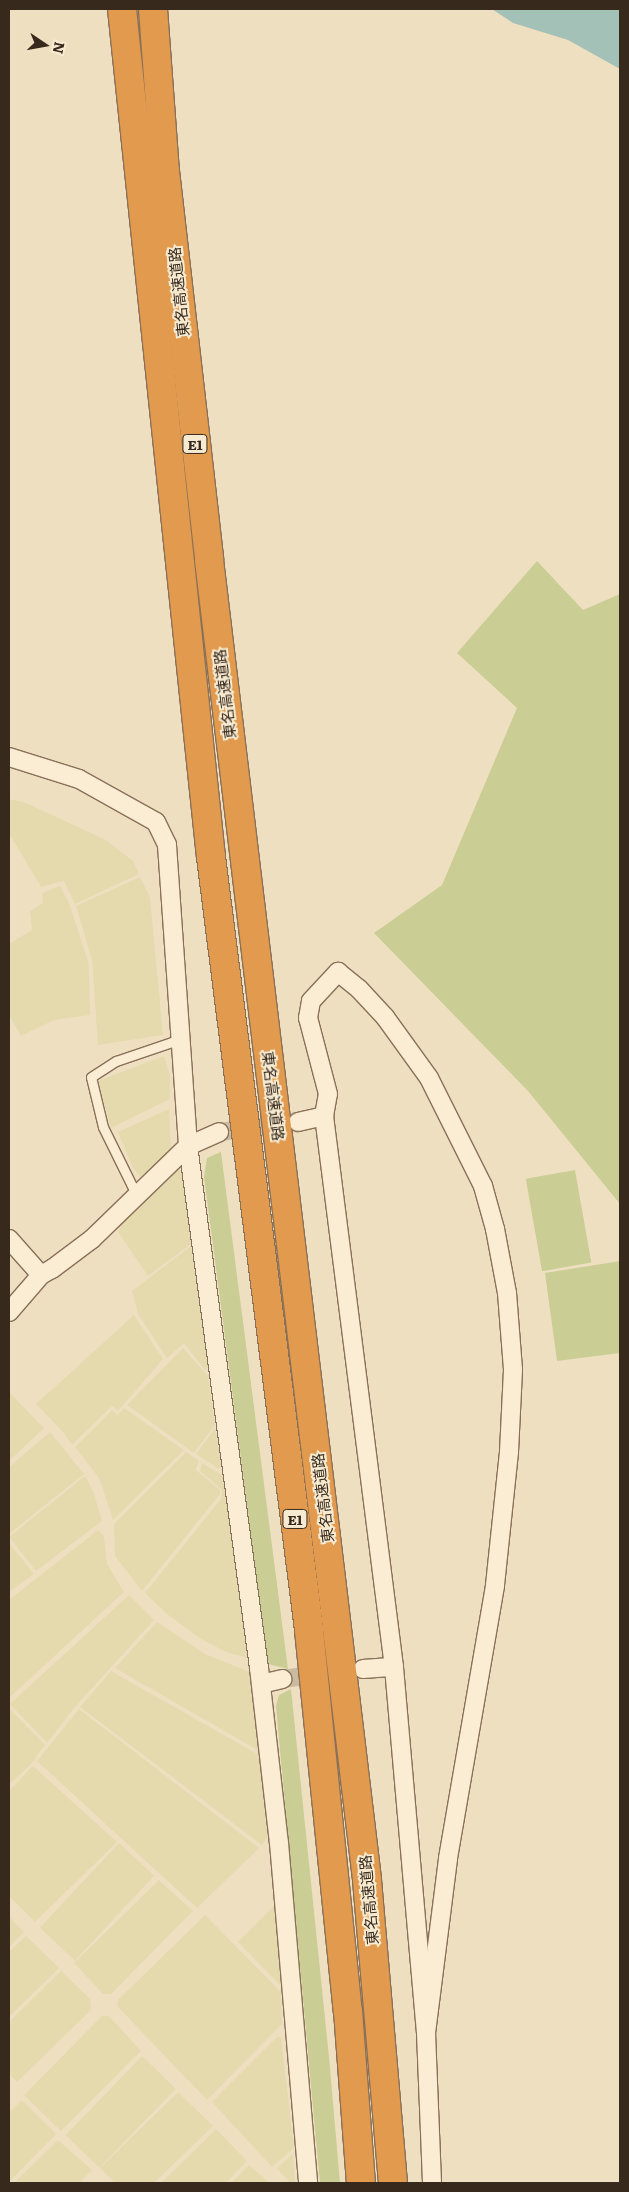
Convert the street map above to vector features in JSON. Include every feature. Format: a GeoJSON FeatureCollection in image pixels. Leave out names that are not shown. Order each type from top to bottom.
{"type":"FeatureCollection","features":[{"type":"Feature","properties":{"kind":"highway","name":"東名高速道路"},"geometry":{"type":"LineString","coordinates":[[122,9],[170,483],[211,857],[309,1630],[348,2011],[361,2183]]}},
{"type":"Feature","properties":{"kind":"highway","name":"東名高速道路"},"geometry":{"type":"LineString","coordinates":[[153,9],[165,171],[246,878],[286,1186],[367,1880],[393,2183]]}},
{"type":"Feature","properties":{"kind":"street"},"geometry":{"type":"LineString","coordinates":[[9,757],[79,779],[156,822],[167,845],[188,1146],[261,1684],[279,1842],[308,2183]]}},
{"type":"Feature","properties":{"kind":"street"},"geometry":{"type":"LineString","coordinates":[[426,2033],[448,1859],[495,1586],[509,1452],[513,1379],[507,1293],[495,1229],[483,1186],[429,1078],[385,1017],[359,989],[338,972],[311,1001],[308,1018],[328,1094],[324,1116],[379,1530],[394,1667],[426,2033],[432,2183]]}},
{"type":"Feature","properties":{"kind":"street"},"geometry":{"type":"LineString","coordinates":[[298,1122],[324,1116]]}},
{"type":"Feature","properties":{"kind":"street"},"geometry":{"type":"LineString","coordinates":[[9,1312],[41,1275],[52,1270],[92,1239],[188,1146],[220,1132]]}},
{"type":"Feature","properties":{"kind":"street"},"geometry":{"type":"LineString","coordinates":[[9,1238],[41,1275]]}},
{"type":"Feature","properties":{"kind":"street"},"geometry":{"type":"LineString","coordinates":[[363,1669],[394,1667]]}},
{"type":"Feature","properties":{"kind":"street"},"geometry":{"type":"LineString","coordinates":[[261,1684],[282,1679]]}},
{"type":"Feature","properties":{"kind":"lane"},"geometry":{"type":"LineString","coordinates":[[137,1196],[102,1127],[91,1076],[116,1061],[172,1042],[181,1042]]}},
{"type":"Feature","properties":{"kind":"shaded area"},"geometry":{"type":"Polygon","coordinates":[[[9,799],[26,803],[106,840],[133,861],[139,874],[75,904],[64,881],[41,887],[9,833],[9,799]]]}},
{"type":"Feature","properties":{"kind":"shaded area"},"geometry":{"type":"Polygon","coordinates":[[[140,877],[150,897],[163,1035],[98,1045],[92,960],[76,906],[140,877]]]}},
{"type":"Feature","properties":{"kind":"shaded area"},"geometry":{"type":"Polygon","coordinates":[[[60,886],[69,903],[89,964],[90,1015],[54,1020],[21,1036],[9,1015],[9,944],[32,930],[30,911],[43,903],[42,893],[60,886]]]}},
{"type":"Feature","properties":{"kind":"shaded area"},"geometry":{"type":"Polygon","coordinates":[[[164,1056],[170,1075],[170,1099],[111,1128],[98,1081],[164,1056]]]}},
{"type":"Feature","properties":{"kind":"shaded area"},"geometry":{"type":"Polygon","coordinates":[[[169,1109],[171,1150],[140,1177],[132,1166],[118,1132],[169,1109]]]}},
{"type":"Feature","properties":{"kind":"shaded area"},"geometry":{"type":"Polygon","coordinates":[[[177,1165],[182,1173],[191,1244],[148,1276],[118,1232],[124,1218],[177,1165]]]}},
{"type":"Feature","properties":{"kind":"shaded area"},"geometry":{"type":"Polygon","coordinates":[[[191,1246],[209,1365],[205,1370],[184,1343],[167,1358],[138,1314],[132,1291],[191,1246]]]}},
{"type":"Feature","properties":{"kind":"shaded area"},"geometry":{"type":"Polygon","coordinates":[[[134,1315],[163,1359],[118,1411],[112,1406],[72,1445],[63,1432],[36,1404],[134,1315]]]}},
{"type":"Feature","properties":{"kind":"shaded area"},"geometry":{"type":"Polygon","coordinates":[[[183,1348],[208,1376],[215,1425],[194,1453],[127,1405],[183,1348]]]}},
{"type":"Feature","properties":{"kind":"shaded area"},"geometry":{"type":"Polygon","coordinates":[[[9,1392],[44,1428],[9,1461],[9,1392]]]}},
{"type":"Feature","properties":{"kind":"shaded area"},"geometry":{"type":"Polygon","coordinates":[[[124,1408],[184,1450],[113,1520],[99,1478],[75,1447],[112,1410],[118,1415],[124,1408]]]}},
{"type":"Feature","properties":{"kind":"shaded area"},"geometry":{"type":"Polygon","coordinates":[[[215,1428],[222,1464],[219,1469],[196,1454],[215,1428]]]}},
{"type":"Feature","properties":{"kind":"shaded area"},"geometry":{"type":"Polygon","coordinates":[[[50,1432],[84,1474],[9,1534],[9,1467],[50,1432]]]}},
{"type":"Feature","properties":{"kind":"shaded area"},"geometry":{"type":"Polygon","coordinates":[[[186,1452],[199,1461],[196,1470],[220,1490],[220,1494],[142,1591],[115,1556],[114,1524],[186,1452]]]}},
{"type":"Feature","properties":{"kind":"shaded area"},"geometry":{"type":"Polygon","coordinates":[[[202,1463],[227,1478],[248,1658],[226,1652],[201,1639],[167,1614],[145,1593],[221,1499],[222,1490],[200,1471],[202,1463]]]}},
{"type":"Feature","properties":{"kind":"shaded area"},"geometry":{"type":"Polygon","coordinates":[[[85,1476],[93,1491],[102,1521],[36,1571],[9,1537],[85,1476]]]}},
{"type":"Feature","properties":{"kind":"shaded area"},"geometry":{"type":"Polygon","coordinates":[[[98,1530],[104,1536],[107,1564],[124,1592],[9,1698],[9,1600],[98,1530]]]}},
{"type":"Feature","properties":{"kind":"shaded area"},"geometry":{"type":"Polygon","coordinates":[[[9,1543],[34,1574],[9,1592],[9,1543]]]}},
{"type":"Feature","properties":{"kind":"shaded area"},"geometry":{"type":"Polygon","coordinates":[[[129,1595],[154,1620],[75,1707],[47,1743],[10,1704],[129,1595]]]}},
{"type":"Feature","properties":{"kind":"shaded area"},"geometry":{"type":"Polygon","coordinates":[[[157,1622],[205,1654],[250,1672],[259,1751],[115,1668],[157,1622]]]}},
{"type":"Feature","properties":{"kind":"shaded area"},"geometry":{"type":"Polygon","coordinates":[[[111,1671],[259,1755],[270,1833],[262,1845],[80,1707],[111,1671]]]}},
{"type":"Feature","properties":{"kind":"shaded area"},"geometry":{"type":"Polygon","coordinates":[[[9,1708],[45,1745],[31,1764],[9,1785],[9,1708]]]}},
{"type":"Feature","properties":{"kind":"shaded area"},"geometry":{"type":"Polygon","coordinates":[[[79,1709],[259,1848],[197,1908],[37,1761],[79,1709]]]}},
{"type":"Feature","properties":{"kind":"shaded area"},"geometry":{"type":"Polygon","coordinates":[[[33,1766],[117,1842],[35,1922],[9,1896],[9,1791],[33,1766]]]}},
{"type":"Feature","properties":{"kind":"shaded area"},"geometry":{"type":"Polygon","coordinates":[[[119,1843],[154,1876],[75,1961],[40,1928],[119,1843]]]}},
{"type":"Feature","properties":{"kind":"shaded area"},"geometry":{"type":"Polygon","coordinates":[[[159,1880],[193,1911],[111,1994],[103,1994],[74,1963],[159,1880]]]}},
{"type":"Feature","properties":{"kind":"shaded area"},"geometry":{"type":"Polygon","coordinates":[[[277,1903],[284,1983],[280,1985],[238,1942],[277,1903]]]}},
{"type":"Feature","properties":{"kind":"shaded area"},"geometry":{"type":"Polygon","coordinates":[[[205,1915],[281,1992],[282,2024],[207,2100],[117,2006],[118,2000],[205,1915]]]}},
{"type":"Feature","properties":{"kind":"shaded area"},"geometry":{"type":"Polygon","coordinates":[[[9,1917],[24,1932],[9,1947],[9,1917]]]}},
{"type":"Feature","properties":{"kind":"shaded area"},"geometry":{"type":"Polygon","coordinates":[[[26,1936],[59,1968],[9,2017],[9,1952],[26,1936]]]}},
{"type":"Feature","properties":{"kind":"shaded area"},"geometry":{"type":"Polygon","coordinates":[[[61,1971],[90,1999],[91,2010],[17,2082],[9,2074],[9,2022],[61,1971]]]}},
{"type":"Feature","properties":{"kind":"shaded area"},"geometry":{"type":"Polygon","coordinates":[[[102,2016],[109,2016],[141,2051],[61,2131],[24,2095],[102,2016]]]}},
{"type":"Feature","properties":{"kind":"shaded area"},"geometry":{"type":"Polygon","coordinates":[[[277,2037],[281,2037],[294,2148],[272,2167],[212,2102],[277,2037]]]}},
{"type":"Feature","properties":{"kind":"shaded area"},"geometry":{"type":"Polygon","coordinates":[[[142,2056],[176,2089],[99,2168],[66,2135],[142,2056]]]}},
{"type":"Feature","properties":{"kind":"shaded area"},"geometry":{"type":"Polygon","coordinates":[[[178,2092],[213,2126],[154,2183],[115,2183],[100,2168],[178,2092]]]}},
{"type":"Feature","properties":{"kind":"shaded area"},"geometry":{"type":"Polygon","coordinates":[[[22,2100],[56,2134],[9,2182],[9,2113],[22,2100]]]}},
{"type":"Feature","properties":{"kind":"shaded area"},"geometry":{"type":"Polygon","coordinates":[[[216,2129],[247,2161],[226,2183],[161,2183],[216,2129]]]}},
{"type":"Feature","properties":{"kind":"shaded area"},"geometry":{"type":"Polygon","coordinates":[[[58,2140],[92,2170],[79,2183],[14,2183],[58,2140]]]}},
{"type":"Feature","properties":{"kind":"shaded area"},"geometry":{"type":"Polygon","coordinates":[[[293,2154],[295,2183],[290,2183],[277,2168],[293,2154]]]}},
{"type":"Feature","properties":{"kind":"shaded area"},"geometry":{"type":"Polygon","coordinates":[[[249,2165],[270,2183],[231,2183],[249,2165]]]}},
{"type":"Feature","properties":{"kind":"green space"},"geometry":{"type":"Polygon","coordinates":[[[537,561],[583,610],[620,594],[620,1204],[528,1091],[374,933],[442,885],[517,708],[457,653],[537,561]]]}},
{"type":"Feature","properties":{"kind":"green space"},"geometry":{"type":"Polygon","coordinates":[[[221,1152],[288,1669],[268,1664],[204,1177],[207,1158],[221,1152]]]}},
{"type":"Feature","properties":{"kind":"green space"},"geometry":{"type":"Polygon","coordinates":[[[575,1170],[591,1263],[542,1271],[526,1179],[575,1170]]]}},
{"type":"Feature","properties":{"kind":"green space"},"geometry":{"type":"Polygon","coordinates":[[[620,1261],[620,1353],[557,1361],[545,1273],[620,1261]]]}},
{"type":"Feature","properties":{"kind":"green space"},"geometry":{"type":"Polygon","coordinates":[[[291,1689],[340,2183],[320,2183],[276,1706],[279,1695],[291,1689]]]}},
{"type":"Feature","properties":{"kind":"water"},"geometry":{"type":"Polygon","coordinates":[[[492,9],[620,9],[620,69],[568,40],[513,23],[492,9]]]}},
{"type":"Feature","properties":{"kind":"tunnel"},"geometry":{"type":"LineString","coordinates":[[219,1132],[286,1124]]}},
{"type":"Feature","properties":{"kind":"tunnel"},"geometry":{"type":"LineString","coordinates":[[282,1679],[353,1670]]}}]}
